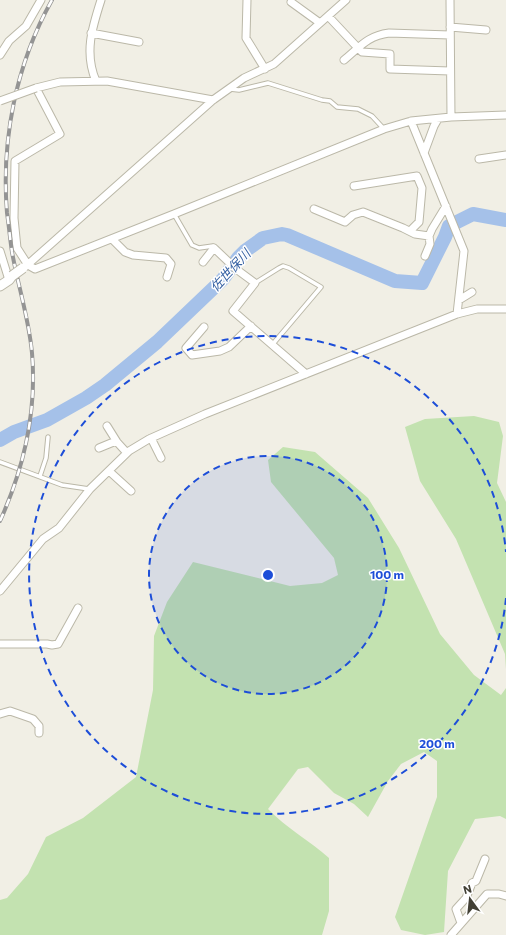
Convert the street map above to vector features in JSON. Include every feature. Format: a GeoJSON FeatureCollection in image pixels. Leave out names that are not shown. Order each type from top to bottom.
{"type":"FeatureCollection","features":[{"type":"Feature","properties":{"kind":"street"},"geometry":{"type":"LineString","coordinates":[[0,55],[10,41],[26,26],[42,0]]}},
{"type":"Feature","properties":{"kind":"street"},"geometry":{"type":"LineString","coordinates":[[96,81],[91,70],[90,61],[91,33],[101,0]]}},
{"type":"Feature","properties":{"kind":"street"},"geometry":{"type":"LineString","coordinates":[[247,0],[246,38],[265,69]]}},
{"type":"Feature","properties":{"kind":"street"},"geometry":{"type":"LineString","coordinates":[[0,286],[26,266],[213,100],[244,78],[274,64],[346,0]]}},
{"type":"Feature","properties":{"kind":"street"},"geometry":{"type":"LineString","coordinates":[[450,0],[451,117]]}},
{"type":"Feature","properties":{"kind":"street"},"geometry":{"type":"LineString","coordinates":[[291,2],[320,23]]}},
{"type":"Feature","properties":{"kind":"street"},"geometry":{"type":"LineString","coordinates":[[328,16],[362,52],[390,54],[390,69],[450,71]]}},
{"type":"Feature","properties":{"kind":"street"},"geometry":{"type":"LineString","coordinates":[[344,60],[371,37],[379,34],[486,30]]}},
{"type":"Feature","properties":{"kind":"street"},"geometry":{"type":"LineString","coordinates":[[91,33],[139,42]]}},
{"type":"Feature","properties":{"kind":"street"},"geometry":{"type":"LineString","coordinates":[[0,101],[36,88],[60,82],[96,81],[133,84],[213,100]]}},
{"type":"Feature","properties":{"kind":"street"},"geometry":{"type":"LineString","coordinates":[[36,88],[60,134],[15,161],[14,218],[18,248],[26,266],[35,269],[384,129],[411,121],[451,117],[506,115]]}},
{"type":"Feature","properties":{"kind":"street"},"geometry":{"type":"LineString","coordinates":[[424,153],[438,119]]}},
{"type":"Feature","properties":{"kind":"street"},"geometry":{"type":"LineString","coordinates":[[411,121],[464,251],[457,314]]}},
{"type":"Feature","properties":{"kind":"street"},"geometry":{"type":"LineString","coordinates":[[479,159],[506,155]]}},
{"type":"Feature","properties":{"kind":"street"},"geometry":{"type":"LineString","coordinates":[[354,186],[417,176],[422,188],[419,222],[410,231]]}},
{"type":"Feature","properties":{"kind":"street"},"geometry":{"type":"LineString","coordinates":[[425,256],[430,244],[429,236],[432,228],[446,206]]}},
{"type":"Feature","properties":{"kind":"street"},"geometry":{"type":"LineString","coordinates":[[314,209],[345,222],[353,215],[362,212],[415,234],[429,236]]}},
{"type":"Feature","properties":{"kind":"street"},"geometry":{"type":"LineString","coordinates":[[112,239],[125,252],[133,255],[166,258],[171,264],[167,277]]}},
{"type":"Feature","properties":{"kind":"street"},"geometry":{"type":"LineString","coordinates":[[203,262],[214,248],[236,269],[255,283],[233,311],[306,374]]}},
{"type":"Feature","properties":{"kind":"street"},"geometry":{"type":"LineString","coordinates":[[0,251],[11,278]]}},
{"type":"Feature","properties":{"kind":"street"},"geometry":{"type":"LineString","coordinates":[[458,300],[472,292]]}},
{"type":"Feature","properties":{"kind":"street"},"geometry":{"type":"LineString","coordinates":[[0,592],[44,538],[59,528],[90,489],[127,453],[151,438],[205,414],[457,314],[477,309],[506,309]]}},
{"type":"Feature","properties":{"kind":"street"},"geometry":{"type":"LineString","coordinates":[[204,327],[186,348],[192,355],[215,352],[229,347],[250,326]]}},
{"type":"Feature","properties":{"kind":"street"},"geometry":{"type":"LineString","coordinates":[[106,426],[116,441],[127,453]]}},
{"type":"Feature","properties":{"kind":"street"},"geometry":{"type":"LineString","coordinates":[[151,438],[161,458]]}},
{"type":"Feature","properties":{"kind":"street"},"geometry":{"type":"LineString","coordinates":[[99,448],[116,441]]}},
{"type":"Feature","properties":{"kind":"street"},"geometry":{"type":"LineString","coordinates":[[109,470],[131,487]]}},
{"type":"Feature","properties":{"kind":"street"},"geometry":{"type":"LineString","coordinates":[[0,644],[58,644],[74,610]]}},
{"type":"Feature","properties":{"kind":"street"},"geometry":{"type":"LineString","coordinates":[[0,714],[10,711],[33,719],[39,726],[39,733]]}},
{"type":"Feature","properties":{"kind":"street"},"geometry":{"type":"LineString","coordinates":[[461,923],[456,909],[466,898],[472,883],[476,881],[485,859]]}},
{"type":"Feature","properties":{"kind":"street"},"geometry":{"type":"LineString","coordinates":[[451,935],[487,894],[500,894],[506,896]]}},
{"type":"Feature","properties":{"kind":"lane"},"geometry":{"type":"LineString","coordinates":[[228,88],[239,90],[268,83],[322,100],[330,101],[337,107],[358,109],[372,116],[384,129]]}},
{"type":"Feature","properties":{"kind":"lane"},"geometry":{"type":"LineString","coordinates":[[174,214],[192,245],[200,248],[214,246],[214,248]]}},
{"type":"Feature","properties":{"kind":"lane"},"geometry":{"type":"LineString","coordinates":[[255,283],[283,266],[321,287],[272,345]]}},
{"type":"Feature","properties":{"kind":"lane"},"geometry":{"type":"LineString","coordinates":[[40,476],[46,458],[48,437]]}},
{"type":"Feature","properties":{"kind":"lane"},"geometry":{"type":"LineString","coordinates":[[0,462],[62,485],[90,489]]}},
{"type":"Feature","properties":{"kind":"green space"},"geometry":{"type":"Polygon","coordinates":[[[474,416],[499,422],[503,436],[497,483],[506,502],[506,669],[505,654],[456,539],[420,481],[405,427],[425,419],[474,416]]]}},
{"type":"Feature","properties":{"kind":"green space"},"geometry":{"type":"Polygon","coordinates":[[[283,447],[315,452],[368,498],[399,548],[440,634],[474,675],[501,695],[506,688],[506,819],[500,816],[475,819],[448,871],[444,932],[425,935],[401,930],[395,917],[437,797],[437,761],[424,752],[401,764],[388,781],[368,817],[354,804],[334,793],[308,767],[298,769],[268,809],[282,822],[329,858],[329,911],[322,935],[0,935],[0,900],[7,898],[28,874],[46,837],[83,818],[136,777],[153,690],[154,636],[167,602],[193,562],[290,586],[322,583],[338,575],[334,558],[271,482],[268,460],[283,447]]]}},
{"type":"Feature","properties":{"kind":"waterway","name":"佐世保川"},"geometry":{"type":"LineString","coordinates":[[0,440],[14,432],[47,420],[86,398],[105,385],[157,342],[223,279],[245,251],[263,238],[282,234],[287,235],[395,281],[422,283],[449,226],[473,214],[506,220]]}},
{"type":"Feature","properties":{"kind":"railway"},"geometry":{"type":"LineString","coordinates":[[0,521],[16,481],[27,439],[33,375],[31,340],[12,252],[7,213],[6,158],[9,130],[20,76],[39,25],[52,0]]}}]}
